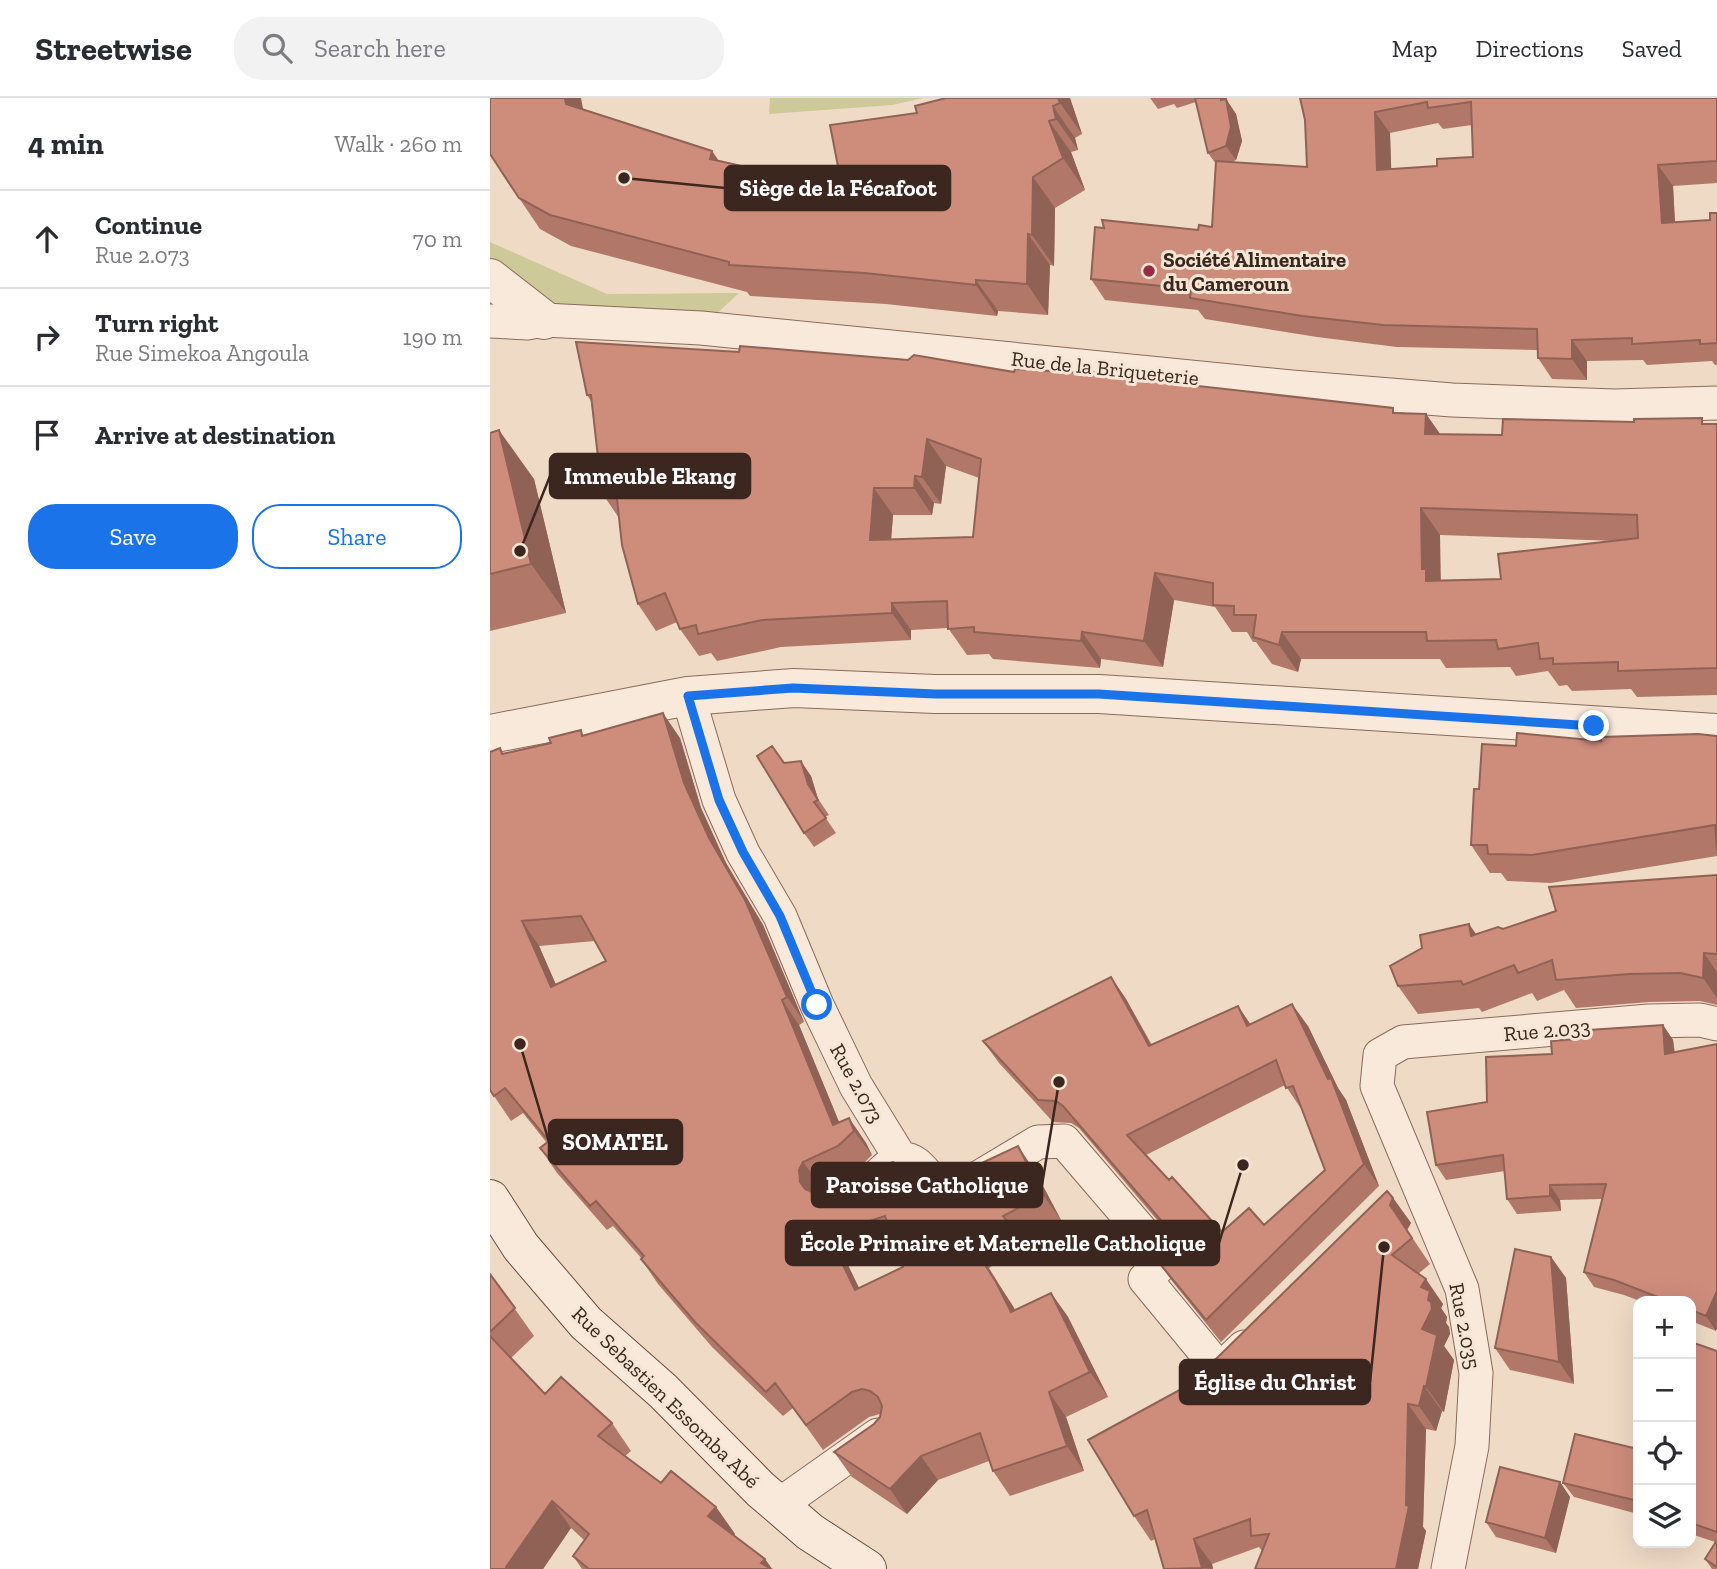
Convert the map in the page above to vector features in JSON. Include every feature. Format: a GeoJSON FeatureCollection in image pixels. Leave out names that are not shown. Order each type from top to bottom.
{"type":"FeatureCollection","features":[{"type":"Feature","properties":{"kind":"street"},"geometry":{"type":"LineString","coordinates":[[490,278],[544,320]]}},
{"type":"Feature","properties":{"kind":"street","name":"Rue de la Briqueterie"},"geometry":{"type":"LineString","coordinates":[[491,323],[544,320],[701,328],[1278,386],[1452,400],[1614,406],[1717,403]]}},
{"type":"Feature","properties":{"kind":"street"},"geometry":{"type":"LineString","coordinates":[[490,734],[688,696],[793,688],[936,694],[1099,694],[1717,733]]}},
{"type":"Feature","properties":{"kind":"street","name":"Rue 2.073"},"geometry":{"type":"LineString","coordinates":[[688,696],[719,800],[743,852],[780,916],[817,1005],[856,1086],[901,1159]]}},
{"type":"Feature","properties":{"kind":"street","name":"Rue 2.033"},"geometry":{"type":"LineString","coordinates":[[1380,1055],[1403,1042],[1649,1021],[1700,1020],[1717,1024]]}},
{"type":"Feature","properties":{"kind":"street","name":"Rue 2.035"},"geometry":{"type":"LineString","coordinates":[[1380,1055],[1377,1086],[1405,1187],[1462,1289],[1476,1373],[1472,1446],[1448,1569]]}},
{"type":"Feature","properties":{"kind":"street"},"geometry":{"type":"LineString","coordinates":[[835,1199],[865,1188],[901,1159],[911,1161],[940,1189],[948,1192],[958,1190],[1038,1142],[1063,1141],[1166,1260],[1145,1279],[1220,1370],[1269,1322]]}},
{"type":"Feature","properties":{"kind":"street","name":"Rue Sebastien Essomba Abé"},"geometry":{"type":"LineString","coordinates":[[490,1199],[521,1247],[586,1323],[663,1391],[779,1505],[810,1532],[867,1569]]}},
{"type":"Feature","properties":{"kind":"street"},"geometry":{"type":"LineString","coordinates":[[779,1505],[880,1433]]}},
{"type":"Feature","properties":{"kind":"shaded area"},"geometry":{"type":"Polygon","coordinates":[[[770,98],[923,98],[892,105],[769,114],[770,98]]]}},
{"type":"Feature","properties":{"kind":"shaded area"},"geometry":{"type":"Polygon","coordinates":[[[490,242],[607,294],[739,293],[701,328],[490,321],[490,242]]]}},
{"type":"Feature","properties":{"kind":"building"},"geometry":{"type":"Polygon","coordinates":[[[490,98],[565,98],[566,104],[712,151],[710,159],[805,180],[841,182],[830,125],[917,113],[915,106],[946,98],[1058,98],[1060,103],[1053,106],[1056,119],[1049,121],[1063,158],[1033,177],[1032,235],[1028,234],[1027,284],[976,280],[976,285],[865,273],[729,265],[729,262],[550,215],[519,198],[490,154],[490,98]]]}},
{"type":"Feature","properties":{"kind":"building"},"geometry":{"type":"Polygon","coordinates":[[[1195,98],[1226,99],[1231,127],[1226,146],[1208,153],[1195,98]]]}},
{"type":"Feature","properties":{"kind":"building"},"geometry":{"type":"Polygon","coordinates":[[[1300,98],[1717,98],[1717,161],[1658,165],[1662,223],[1710,220],[1710,213],[1717,213],[1717,343],[1700,344],[1700,340],[1632,344],[1632,338],[1572,340],[1572,359],[1538,358],[1537,329],[1383,325],[1302,316],[1190,298],[1191,289],[1091,279],[1095,227],[1104,228],[1102,220],[1198,230],[1199,225],[1212,227],[1216,161],[1307,167],[1305,120],[1300,98]],[[1427,102],[1375,112],[1377,170],[1437,166],[1437,159],[1473,157],[1471,102],[1428,108],[1427,102]]]}},
{"type":"Feature","properties":{"kind":"building"},"geometry":{"type":"Polygon","coordinates":[[[576,342],[739,352],[740,346],[908,360],[914,355],[1014,372],[1015,369],[1085,373],[1085,370],[1135,382],[1136,379],[1393,408],[1393,413],[1426,414],[1425,434],[1502,435],[1503,419],[1634,422],[1634,419],[1702,418],[1702,424],[1717,424],[1717,668],[1618,671],[1618,662],[1553,664],[1553,658],[1540,659],[1538,643],[1498,649],[1496,640],[1427,641],[1426,632],[1282,632],[1279,645],[1253,637],[1256,615],[1234,615],[1234,606],[1213,605],[1213,583],[1155,573],[1144,641],[1082,632],[1081,641],[974,632],[974,627],[948,629],[947,601],[892,603],[892,613],[762,620],[698,634],[696,625],[680,629],[665,593],[638,604],[622,545],[616,490],[602,493],[591,395],[587,395],[576,342]],[[927,439],[922,477],[915,476],[914,488],[874,488],[870,540],[973,537],[981,459],[927,439]],[[1421,508],[1422,569],[1426,569],[1426,581],[1501,579],[1498,554],[1638,538],[1637,515],[1421,508]]]}},
{"type":"Feature","properties":{"kind":"building"},"geometry":{"type":"Polygon","coordinates":[[[499,430],[531,564],[490,574],[490,433],[499,430]]]}},
{"type":"Feature","properties":{"kind":"building"},"geometry":{"type":"Polygon","coordinates":[[[663,713],[684,783],[709,838],[745,900],[787,997],[782,1000],[833,1125],[849,1118],[854,1131],[838,1146],[803,1162],[799,1170],[800,1182],[805,1189],[824,1193],[854,1182],[871,1169],[893,1162],[915,1180],[941,1185],[1018,1146],[1043,1195],[1003,1216],[1007,1221],[971,1243],[1011,1312],[1051,1293],[1090,1372],[1049,1392],[1067,1446],[993,1471],[980,1433],[921,1456],[890,1489],[834,1452],[880,1417],[882,1406],[878,1397],[862,1389],[852,1392],[806,1425],[775,1383],[766,1392],[695,1322],[641,1259],[644,1256],[596,1201],[590,1206],[540,1148],[549,1141],[505,1088],[494,1096],[490,1090],[490,752],[500,748],[502,754],[551,743],[549,738],[581,730],[582,736],[663,713]],[[581,916],[522,921],[551,987],[606,961],[581,916]],[[885,1216],[828,1234],[855,1290],[903,1267],[885,1216]]]}},
{"type":"Feature","properties":{"kind":"building"},"geometry":{"type":"Polygon","coordinates":[[[1517,733],[1601,741],[1601,737],[1698,734],[1717,736],[1717,851],[1715,825],[1532,855],[1488,854],[1487,845],[1471,845],[1474,789],[1479,789],[1482,744],[1516,746],[1517,733]]]}},
{"type":"Feature","properties":{"kind":"building"},"geometry":{"type":"Polygon","coordinates":[[[772,746],[784,763],[801,761],[808,784],[818,800],[814,802],[826,818],[804,833],[757,756],[772,746]]]}},
{"type":"Feature","properties":{"kind":"building"},"geometry":{"type":"Polygon","coordinates":[[[1717,875],[1717,954],[1704,953],[1703,978],[1680,973],[1556,980],[1552,960],[1518,973],[1514,965],[1463,985],[1461,981],[1398,986],[1390,966],[1422,948],[1420,935],[1469,924],[1471,936],[1498,927],[1503,929],[1556,911],[1549,887],[1717,875]]]}},
{"type":"Feature","properties":{"kind":"building"},"geometry":{"type":"Polygon","coordinates":[[[1111,977],[1149,1046],[1238,1006],[1247,1026],[1292,1004],[1328,1079],[1331,1078],[1364,1164],[1206,1320],[1156,1259],[1169,1243],[1165,1225],[1063,1106],[1056,1101],[1038,1100],[983,1041],[1111,977]],[[1276,1060],[1127,1135],[1169,1180],[1172,1177],[1222,1232],[1249,1208],[1264,1225],[1325,1170],[1293,1086],[1286,1088],[1276,1060]]]}},
{"type":"Feature","properties":{"kind":"building"},"geometry":{"type":"Polygon","coordinates":[[[1663,1025],[1665,1054],[1717,1044],[1717,1291],[1706,1316],[1696,1312],[1696,1296],[1655,1296],[1584,1272],[1606,1184],[1550,1185],[1550,1196],[1507,1199],[1503,1155],[1436,1165],[1427,1112],[1487,1102],[1486,1057],[1552,1054],[1551,1041],[1576,1039],[1574,1031],[1663,1025]]]}},
{"type":"Feature","properties":{"kind":"building"},"geometry":{"type":"Polygon","coordinates":[[[1387,1191],[1393,1198],[1390,1205],[1412,1238],[1392,1255],[1426,1279],[1421,1287],[1430,1291],[1428,1300],[1432,1309],[1422,1329],[1437,1335],[1426,1387],[1424,1386],[1419,1406],[1408,1404],[1406,1505],[1409,1506],[1396,1569],[1255,1569],[1269,1534],[1251,1536],[1250,1519],[1194,1539],[1202,1568],[1164,1569],[1147,1510],[1134,1516],[1088,1440],[1187,1386],[1180,1367],[1216,1359],[1387,1191]]]}},
{"type":"Feature","properties":{"kind":"building"},"geometry":{"type":"Polygon","coordinates":[[[1515,1249],[1551,1257],[1559,1362],[1495,1348],[1515,1249]]]}},
{"type":"Feature","properties":{"kind":"building"},"geometry":{"type":"Polygon","coordinates":[[[490,1274],[515,1308],[490,1332],[490,1274]]]}},
{"type":"Feature","properties":{"kind":"building"},"geometry":{"type":"Polygon","coordinates":[[[490,1336],[545,1394],[561,1377],[612,1423],[598,1436],[661,1483],[671,1471],[716,1507],[708,1516],[765,1559],[761,1563],[771,1569],[589,1569],[573,1556],[589,1534],[552,1501],[506,1569],[490,1569],[490,1336]]]}},
{"type":"Feature","properties":{"kind":"building"},"geometry":{"type":"Polygon","coordinates":[[[1696,1344],[1717,1351],[1717,1532],[1696,1525],[1696,1344]]]}},
{"type":"Feature","properties":{"kind":"building"},"geometry":{"type":"Polygon","coordinates":[[[1575,1434],[1633,1448],[1633,1500],[1563,1483],[1575,1434]]]}},
{"type":"Feature","properties":{"kind":"building"},"geometry":{"type":"Polygon","coordinates":[[[1500,1467],[1560,1482],[1545,1538],[1486,1522],[1500,1467]]]}},
{"type":"Feature","properties":{"kind":"building"},"geometry":{"type":"Polygon","coordinates":[[[1717,1540],[1717,1567],[1705,1559],[1717,1540]]]}},
{"type":"Feature","properties":{"kind":"place","name":"Siège de la Fécafoot"},"geometry":{"type":"Point","coordinates":[624,178]}},
{"type":"Feature","properties":{"kind":"place","name":"Société Alimentaire du Cameroun"},"geometry":{"type":"Point","coordinates":[1149,271]}},
{"type":"Feature","properties":{"kind":"place","name":"Immeuble Ekang"},"geometry":{"type":"Point","coordinates":[520,551]}},
{"type":"Feature","properties":{"kind":"place","name":"SOMATEL"},"geometry":{"type":"Point","coordinates":[520,1044]}},
{"type":"Feature","properties":{"kind":"place","name":"Paroisse Catholique"},"geometry":{"type":"Point","coordinates":[1059,1082]}},
{"type":"Feature","properties":{"kind":"place","name":"École Primaire et Maternelle Catholique"},"geometry":{"type":"Point","coordinates":[1243,1165]}},
{"type":"Feature","properties":{"kind":"place","name":"Église du Christ"},"geometry":{"type":"Point","coordinates":[1384,1247]}},
{"type":"Feature","properties":{"kind":"route"},"geometry":{"type":"LineString","coordinates":[[817,1005],[780,916],[743,852],[719,800],[688,696],[793,688],[936,694],[1099,694],[1594,726]]}}]}
